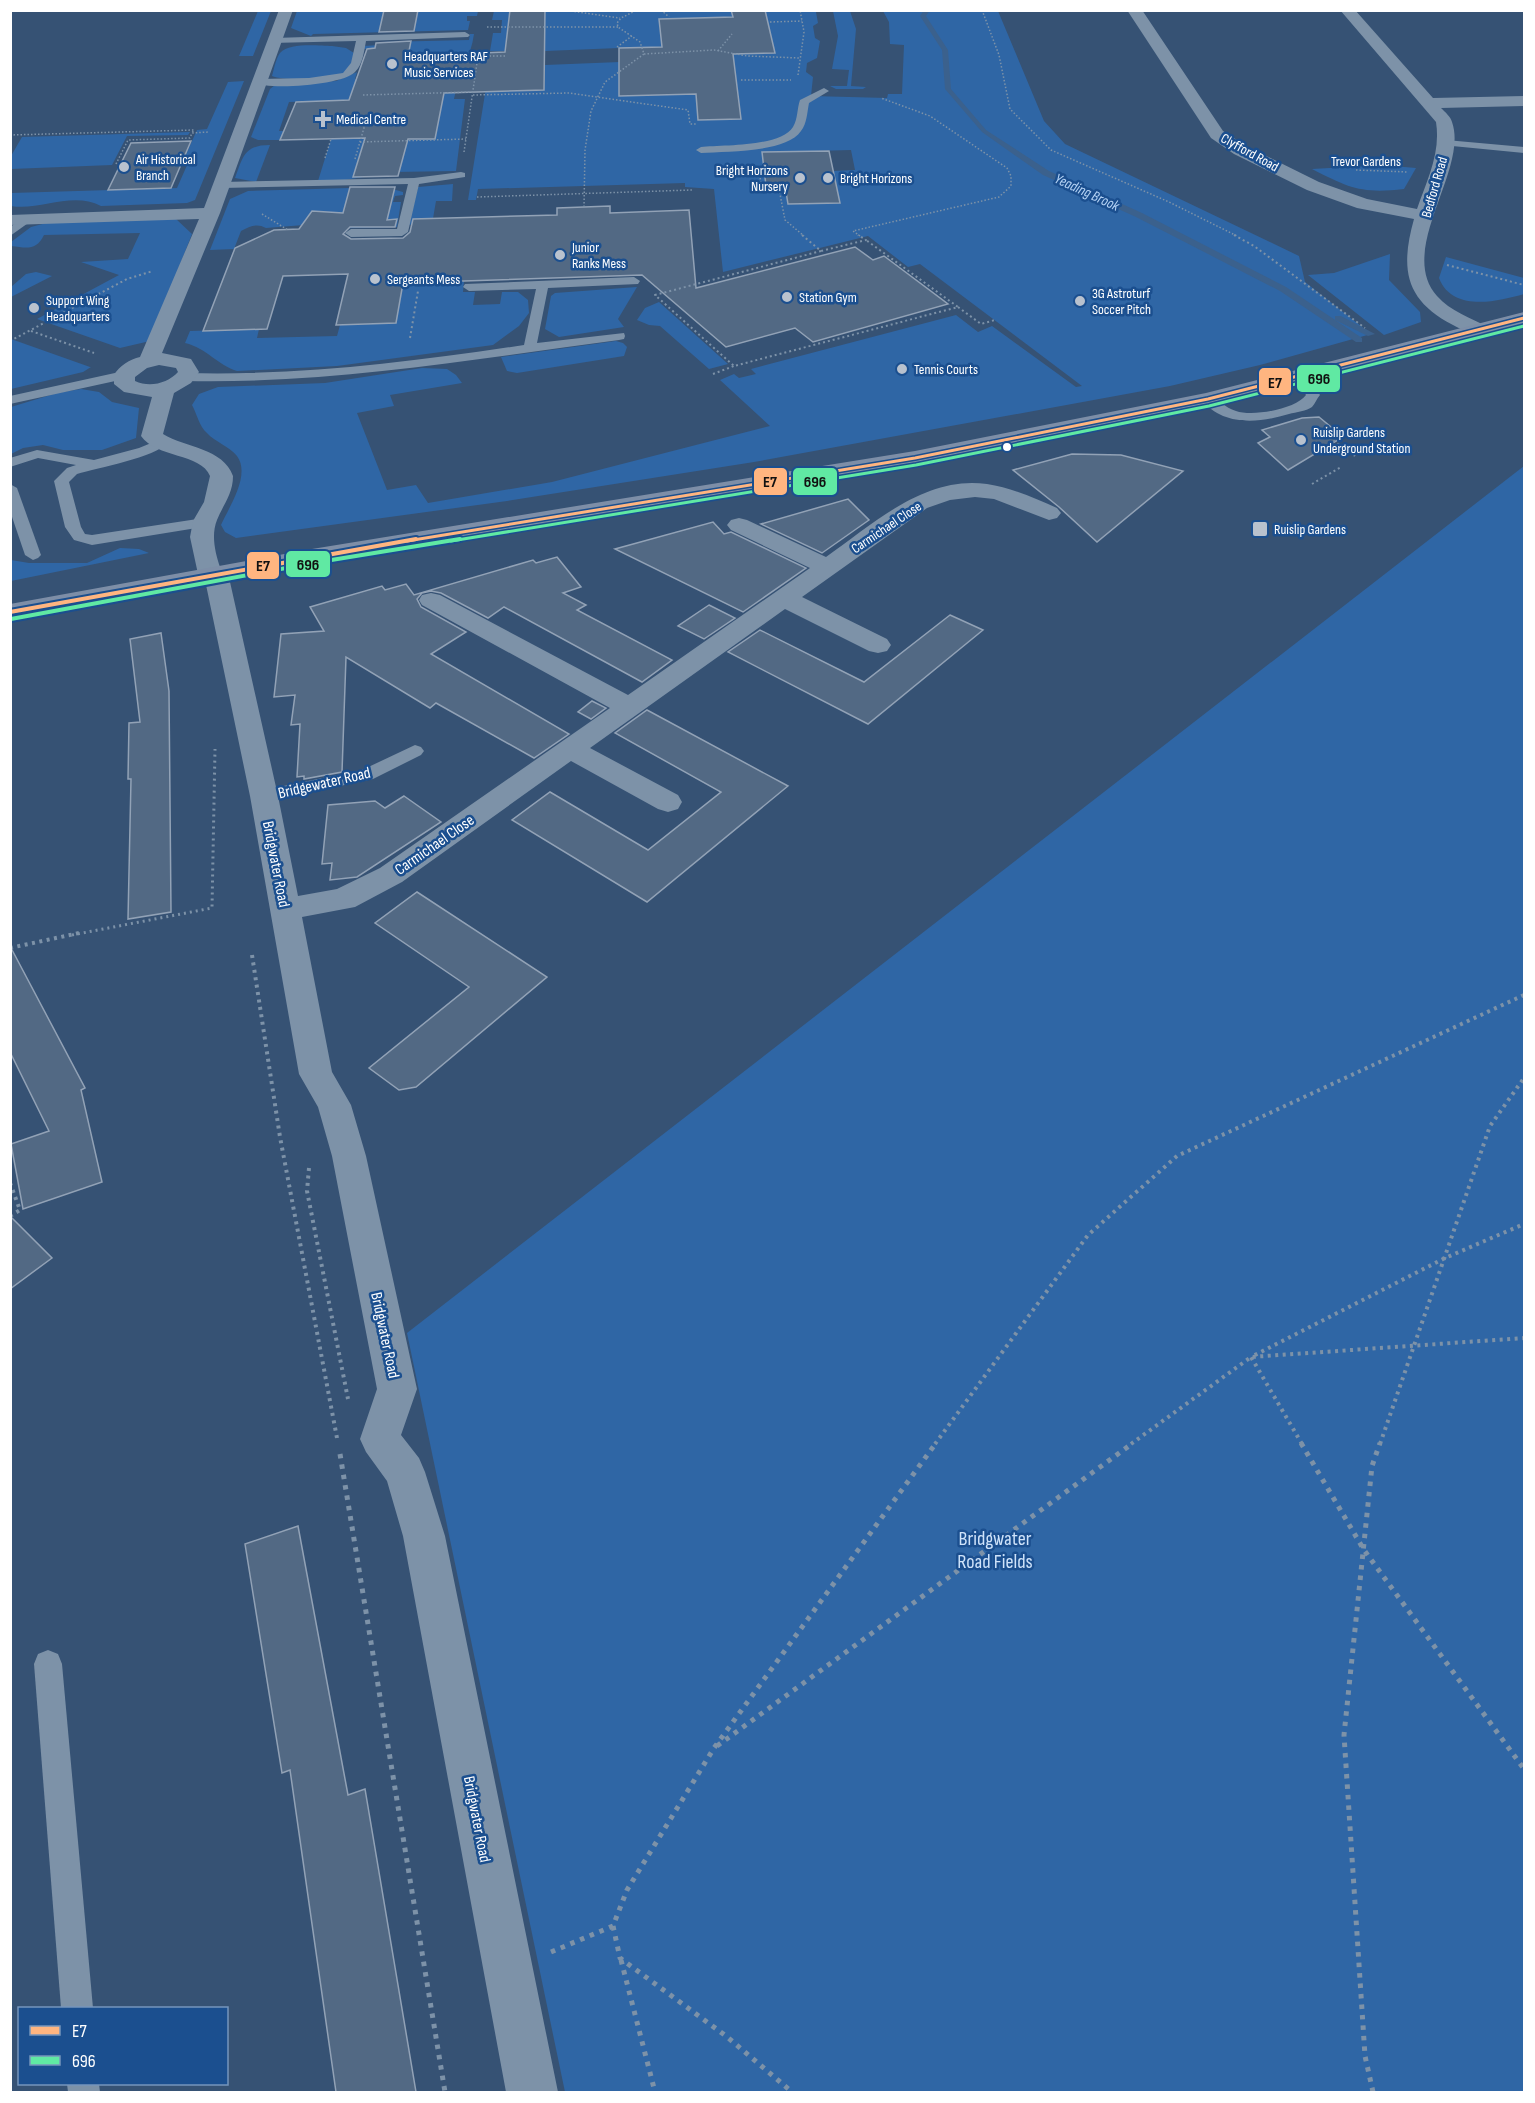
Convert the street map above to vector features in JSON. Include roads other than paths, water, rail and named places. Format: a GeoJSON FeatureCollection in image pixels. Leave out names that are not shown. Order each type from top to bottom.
{"type":"FeatureCollection","features":[{"type":"Feature","properties":{"kind":"main road"},"geometry":{"type":"LineString","coordinates":[[10,612],[213,573],[915,458],[1208,399],[1388,352],[1481,331],[1524,318]]}},
{"type":"Feature","properties":{"kind":"street"},"geometry":{"type":"LineString","coordinates":[[149,360],[222,185],[286,10]]}},
{"type":"Feature","properties":{"kind":"street","name":"Clyfford Road"},"geometry":{"type":"LineString","coordinates":[[1134,10],[1217,134],[1240,150],[1292,176],[1363,204],[1424,216]]}},
{"type":"Feature","properties":{"kind":"street","name":"Bedford Road"},"geometry":{"type":"LineString","coordinates":[[1347,10],[1431,103],[1444,121],[1446,143],[1439,174],[1424,216],[1415,259],[1417,277],[1426,296],[1438,308],[1481,331]]}},
{"type":"Feature","properties":{"kind":"street"},"geometry":{"type":"LineString","coordinates":[[1431,103],[1524,101]]}},
{"type":"Feature","properties":{"kind":"street"},"geometry":{"type":"LineString","coordinates":[[19,219],[211,213]]}},
{"type":"Feature","properties":{"kind":"street"},"geometry":{"type":"LineString","coordinates":[[169,359],[184,363],[189,372],[186,377],[165,388],[136,389],[125,384],[124,375],[133,366],[149,360],[169,359]]}},
{"type":"Feature","properties":{"kind":"street"},"geometry":{"type":"LineString","coordinates":[[165,388],[197,453]]}},
{"type":"Feature","properties":{"kind":"street"},"geometry":{"type":"LineString","coordinates":[[165,388],[152,436],[161,443],[197,453],[219,468],[222,477],[216,504],[204,523]]}},
{"type":"Feature","properties":{"kind":"street","name":"Carmichael Close"},"geometry":{"type":"LineString","coordinates":[[285,909],[344,899],[391,875],[627,706],[919,502],[962,490],[988,490],[1018,499],[1049,513]]}},
{"type":"Feature","properties":{"kind":"street","name":"Bridgwater Road"},"geometry":{"type":"LineString","coordinates":[[204,523],[201,543],[213,573],[264,796],[316,1074],[334,1105],[349,1156],[397,1389],[380,1440],[405,1472],[424,1536],[532,2092]]}},
{"type":"Feature","properties":{"kind":"street"},"geometry":{"type":"LineString","coordinates":[[739,525],[828,567]]}},
{"type":"Feature","properties":{"kind":"street"},"geometry":{"type":"LineString","coordinates":[[783,598],[879,645]]}},
{"type":"Feature","properties":{"kind":"street"},"geometry":{"type":"LineString","coordinates":[[431,600],[627,706]]}},
{"type":"Feature","properties":{"kind":"street"},"geometry":{"type":"LineString","coordinates":[[568,748],[668,802]]}},
{"type":"Feature","properties":{"kind":"lane"},"geometry":{"type":"LineString","coordinates":[[274,41],[465,35]]}},
{"type":"Feature","properties":{"kind":"lane"},"geometry":{"type":"LineString","coordinates":[[259,81],[327,80],[343,76],[353,70],[362,39]]}},
{"type":"Feature","properties":{"kind":"lane"},"geometry":{"type":"LineString","coordinates":[[701,150],[760,144],[794,133],[800,124],[804,102],[824,91]]}},
{"type":"Feature","properties":{"kind":"lane"},"geometry":{"type":"LineString","coordinates":[[1446,143],[1524,150]]}},
{"type":"Feature","properties":{"kind":"lane"},"geometry":{"type":"LineString","coordinates":[[222,185],[414,181],[461,175]]}},
{"type":"Feature","properties":{"kind":"lane"},"geometry":{"type":"LineString","coordinates":[[351,233],[402,232],[414,181]]}},
{"type":"Feature","properties":{"kind":"lane"},"geometry":{"type":"LineString","coordinates":[[10,233],[19,219]]}},
{"type":"Feature","properties":{"kind":"lane"},"geometry":{"type":"LineString","coordinates":[[469,286],[634,281]]}},
{"type":"Feature","properties":{"kind":"lane"},"geometry":{"type":"LineString","coordinates":[[530,347],[543,285]]}},
{"type":"Feature","properties":{"kind":"lane"},"geometry":{"type":"LineString","coordinates":[[186,377],[237,380],[346,373],[619,336]]}},
{"type":"Feature","properties":{"kind":"lane"},"geometry":{"type":"LineString","coordinates":[[458,357],[470,366]]}},
{"type":"Feature","properties":{"kind":"lane"},"geometry":{"type":"LineString","coordinates":[[10,400],[124,375]]}},
{"type":"Feature","properties":{"kind":"lane"},"geometry":{"type":"LineString","coordinates":[[1208,399],[1216,408],[1230,414],[1245,418],[1258,418],[1306,405],[1312,400],[1313,395],[1310,388],[1300,376]]}},
{"type":"Feature","properties":{"kind":"lane"},"geometry":{"type":"LineString","coordinates":[[161,443],[72,471],[61,481],[73,527],[79,537],[92,540],[204,523]]}},
{"type":"Feature","properties":{"kind":"lane"},"geometry":{"type":"LineString","coordinates":[[10,463],[37,454],[93,464]]}},
{"type":"Feature","properties":{"kind":"lane"},"geometry":{"type":"LineString","coordinates":[[10,488],[33,555]]}},
{"type":"Feature","properties":{"kind":"lane","name":"Bridgewater Road"},"geometry":{"type":"LineString","coordinates":[[264,796],[367,775],[415,751]]}},
{"type":"Feature","properties":{"kind":"lane"},"geometry":{"type":"LineString","coordinates":[[48,1664],[77,2007]]}},
{"type":"Feature","properties":{"kind":"waterway","name":"Yeading Brook"},"geometry":{"type":"LineString","coordinates":[[927,10],[923,16],[945,50],[948,89],[984,131],[1046,173],[1139,215],[1283,289],[1359,340]]}},
{"type":"Feature","properties":{"kind":"waterway","name":"Yeading Brook"},"geometry":{"type":"LineString","coordinates":[[1338,318],[1371,334]]}},
{"type":"Feature","properties":{"kind":"place","name":"Headquarters RAF Music Services"},"geometry":{"type":"Point","coordinates":[392,64]}},
{"type":"Feature","properties":{"kind":"place","name":"Medical Centre"},"geometry":{"type":"Point","coordinates":[323,119]}},
{"type":"Feature","properties":{"kind":"place","name":"Air Historical Branch"},"geometry":{"type":"Point","coordinates":[124,167]}},
{"type":"Feature","properties":{"kind":"place","name":"Bright Horizons Nursery"},"geometry":{"type":"Point","coordinates":[800,178]}},
{"type":"Feature","properties":{"kind":"place","name":"Bright Horizons"},"geometry":{"type":"Point","coordinates":[828,178]}},
{"type":"Feature","properties":{"kind":"place","name":"Junior Ranks Mess"},"geometry":{"type":"Point","coordinates":[560,255]}},
{"type":"Feature","properties":{"kind":"place","name":"Sergeants Mess"},"geometry":{"type":"Point","coordinates":[375,279]}},
{"type":"Feature","properties":{"kind":"place","name":"Station Gym"},"geometry":{"type":"Point","coordinates":[787,297]}},
{"type":"Feature","properties":{"kind":"place","name":"3G Astroturf Soccer Pitch"},"geometry":{"type":"Point","coordinates":[1080,301]}},
{"type":"Feature","properties":{"kind":"place","name":"Support Wing Headquarters"},"geometry":{"type":"Point","coordinates":[34,308]}},
{"type":"Feature","properties":{"kind":"place","name":"Tennis Courts"},"geometry":{"type":"Point","coordinates":[902,369]}},
{"type":"Feature","properties":{"kind":"place","name":"Ruislip Gardens Underground Station"},"geometry":{"type":"Point","coordinates":[1301,440]}},
{"type":"Feature","properties":{"kind":"place","name":"Ruislip Gardens"},"geometry":{"type":"Point","coordinates":[1260,529]}},
{"type":"Feature","properties":{"kind":"park label","name":"Bridgwater Road Fields"},"geometry":{"type":"Point","coordinates":[995,1550]}}]}
